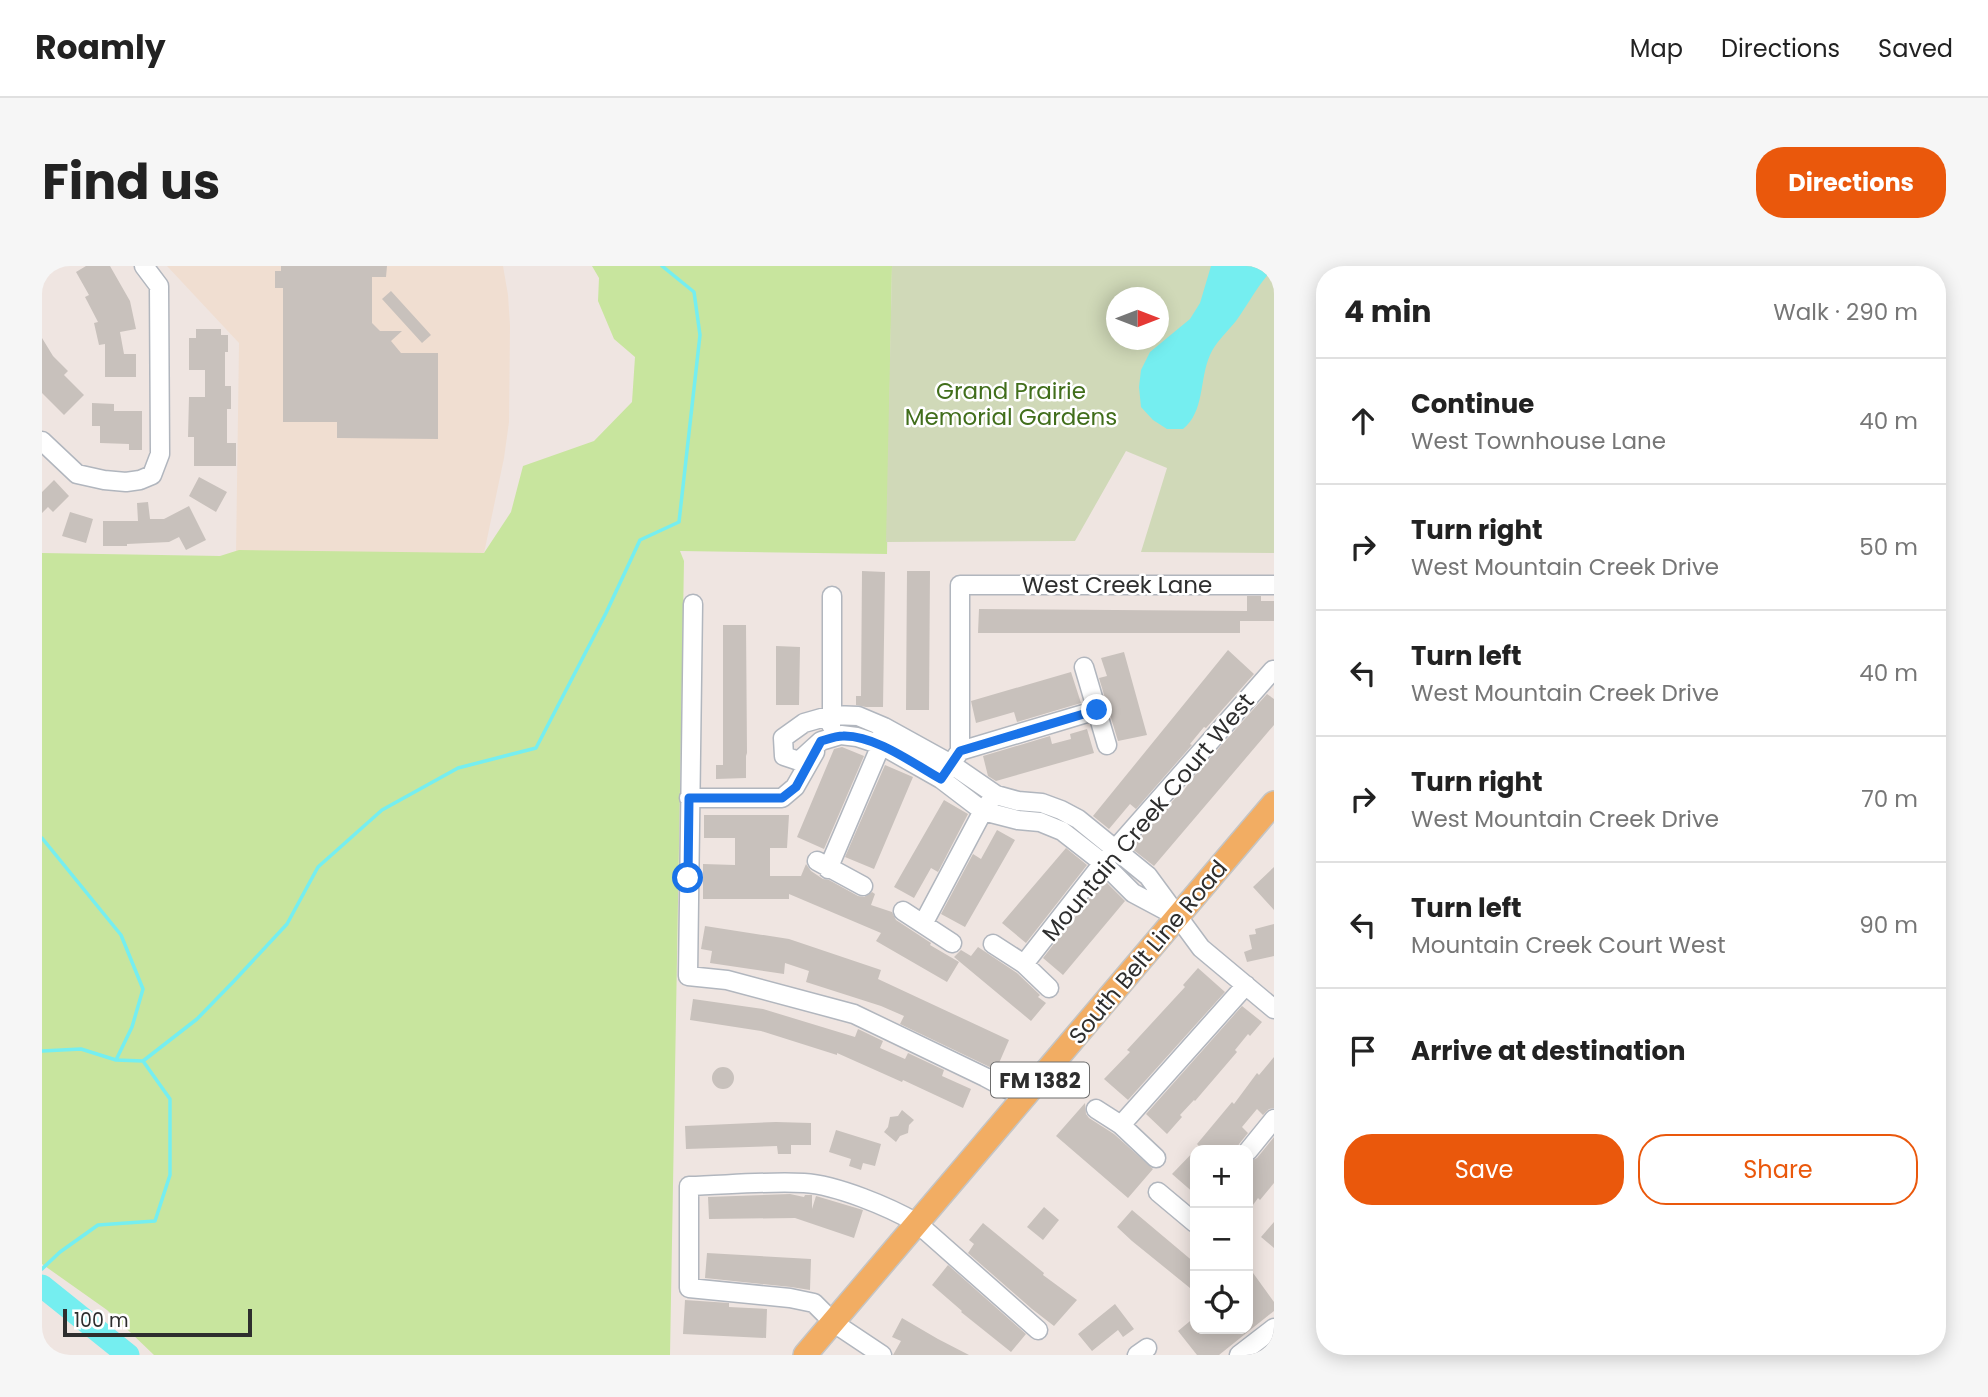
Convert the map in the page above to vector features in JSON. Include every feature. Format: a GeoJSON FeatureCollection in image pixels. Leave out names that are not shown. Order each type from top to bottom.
{"type":"FeatureCollection","features":[{"type":"Feature","properties":{"kind":"main road","name":"South Belt Line Road"},"geometry":{"type":"LineString","coordinates":[[805,1355],[1274,803]]}},
{"type":"Feature","properties":{"kind":"street"},"geometry":{"type":"LineString","coordinates":[[42,441],[77,474],[126,482],[152,475],[160,454],[159,286],[144,266]]}},
{"type":"Feature","properties":{"kind":"street","name":"West Creek Lane"},"geometry":{"type":"LineString","coordinates":[[951,765],[960,585],[1274,585]]}},
{"type":"Feature","properties":{"kind":"street"},"geometry":{"type":"LineString","coordinates":[[689,798],[782,798],[796,787],[830,728],[832,596]]}},
{"type":"Feature","properties":{"kind":"street"},"geometry":{"type":"LineString","coordinates":[[693,604],[688,976],[727,980],[854,1014],[985,1077],[1013,1092],[1021,1101]]}},
{"type":"Feature","properties":{"kind":"street"},"geometry":{"type":"LineString","coordinates":[[1084,667],[1107,745]]}},
{"type":"Feature","properties":{"kind":"street","name":"Mountain Creek Court West"},"geometry":{"type":"LineString","coordinates":[[1024,964],[1103,863],[1273,670]]}},
{"type":"Feature","properties":{"kind":"street"},"geometry":{"type":"LineString","coordinates":[[951,765],[1097,710]]}},
{"type":"Feature","properties":{"kind":"street"},"geometry":{"type":"LineString","coordinates":[[882,736],[841,736],[821,741],[799,761],[784,755],[783,738],[804,723],[832,715],[858,716],[882,736],[951,765],[996,794],[1017,801],[1042,803],[1061,810],[1078,819],[1148,876],[1201,948],[1274,1009]]}},
{"type":"Feature","properties":{"kind":"street"},"geometry":{"type":"LineString","coordinates":[[863,887],[823,865],[882,736]]}},
{"type":"Feature","properties":{"kind":"street"},"geometry":{"type":"LineString","coordinates":[[951,765],[983,811],[1018,820],[1040,822],[1062,831],[1103,863],[1133,893],[1178,917]]}},
{"type":"Feature","properties":{"kind":"street"},"geometry":{"type":"LineString","coordinates":[[923,924],[983,811],[996,794]]}},
{"type":"Feature","properties":{"kind":"street"},"geometry":{"type":"LineString","coordinates":[[903,911],[952,943]]}},
{"type":"Feature","properties":{"kind":"street"},"geometry":{"type":"LineString","coordinates":[[993,944],[1024,964],[1049,988]]}},
{"type":"Feature","properties":{"kind":"street"},"geometry":{"type":"LineString","coordinates":[[1121,1125],[1246,985]]}},
{"type":"Feature","properties":{"kind":"street"},"geometry":{"type":"LineString","coordinates":[[1096,1109],[1121,1125],[1156,1158]]}},
{"type":"Feature","properties":{"kind":"street"},"geometry":{"type":"LineString","coordinates":[[1253,1145],[1274,1119]]}},
{"type":"Feature","properties":{"kind":"street"},"geometry":{"type":"LineString","coordinates":[[882,1355],[834,1323],[814,1303],[790,1298],[689,1288],[689,1186],[806,1183],[837,1190],[900,1213],[917,1223],[1038,1331]]}},
{"type":"Feature","properties":{"kind":"street"},"geometry":{"type":"LineString","coordinates":[[1158,1192],[1190,1215]]}},
{"type":"Feature","properties":{"kind":"street"},"geometry":{"type":"LineString","coordinates":[[1239,1355],[1274,1328]]}},
{"type":"Feature","properties":{"kind":"shaded area"},"geometry":{"type":"Polygon","coordinates":[[[167,266],[503,266],[510,326],[509,422],[483,558],[236,555],[239,343],[167,266]]]}},
{"type":"Feature","properties":{"kind":"green space"},"geometry":{"type":"Polygon","coordinates":[[[592,266],[892,266],[887,554],[680,551],[684,561],[670,1355],[154,1355],[107,1310],[42,1264],[42,553],[220,556],[239,550],[484,553],[511,512],[523,466],[594,441],[632,402],[635,357],[614,339],[598,301],[599,278],[592,266]]]}},
{"type":"Feature","properties":{"kind":"green space","name":"Grand Prairie Memorial Gardens"},"geometry":{"type":"Polygon","coordinates":[[[892,266],[1274,266],[1274,553],[1141,552],[1167,468],[1126,451],[1075,541],[886,542],[892,266]]]}},
{"type":"Feature","properties":{"kind":"water"},"geometry":{"type":"Polygon","coordinates":[[[1211,266],[1274,266],[1212,351],[1198,404],[1190,422],[1183,429],[1167,429],[1153,420],[1141,407],[1141,370],[1152,350],[1169,350],[1169,336],[1190,319],[1200,303],[1211,266]]]}},
{"type":"Feature","properties":{"kind":"building"},"geometry":{"type":"Polygon","coordinates":[[[86,266],[110,266],[130,301],[136,329],[120,332],[124,354],[136,354],[136,377],[105,377],[105,344],[99,345],[94,323],[98,322],[85,297],[89,295],[76,272],[86,266]]]}},
{"type":"Feature","properties":{"kind":"building"},"geometry":{"type":"Polygon","coordinates":[[[281,266],[387,266],[386,277],[372,277],[372,323],[380,331],[402,331],[391,341],[401,353],[438,353],[438,439],[337,438],[337,422],[283,422],[283,288],[275,288],[275,271],[281,271],[281,266]]]}},
{"type":"Feature","properties":{"kind":"building"},"geometry":{"type":"Polygon","coordinates":[[[391,291],[431,335],[422,343],[382,299],[391,291]]]}},
{"type":"Feature","properties":{"kind":"building"},"geometry":{"type":"Polygon","coordinates":[[[196,329],[221,329],[221,335],[228,335],[225,386],[231,386],[231,409],[227,409],[227,443],[236,443],[236,466],[194,466],[194,437],[188,437],[189,397],[205,397],[205,370],[189,370],[189,338],[196,338],[196,329]]]}},
{"type":"Feature","properties":{"kind":"building"},"geometry":{"type":"Polygon","coordinates":[[[42,338],[53,356],[68,371],[64,375],[84,395],[64,415],[42,393],[42,338]]]}},
{"type":"Feature","properties":{"kind":"building"},"geometry":{"type":"Polygon","coordinates":[[[92,403],[114,404],[114,411],[142,411],[142,450],[129,450],[129,444],[100,443],[100,426],[92,426],[92,403]]]}},
{"type":"Feature","properties":{"kind":"building"},"geometry":{"type":"Polygon","coordinates":[[[199,477],[227,492],[216,512],[189,496],[199,477]]]}},
{"type":"Feature","properties":{"kind":"building"},"geometry":{"type":"Polygon","coordinates":[[[54,480],[69,496],[53,512],[48,507],[42,513],[42,492],[54,480]]]}},
{"type":"Feature","properties":{"kind":"building"},"geometry":{"type":"Polygon","coordinates":[[[148,502],[150,519],[164,519],[189,506],[206,540],[186,550],[179,537],[169,542],[103,546],[103,521],[138,521],[137,503],[148,502]]]}},
{"type":"Feature","properties":{"kind":"building"},"geometry":{"type":"Polygon","coordinates":[[[70,512],[93,519],[86,543],[62,536],[70,512]]]}},
{"type":"Feature","properties":{"kind":"building"},"geometry":{"type":"Polygon","coordinates":[[[862,571],[885,572],[883,707],[856,705],[856,696],[861,696],[862,571]]]}},
{"type":"Feature","properties":{"kind":"building"},"geometry":{"type":"Polygon","coordinates":[[[907,571],[930,571],[929,710],[906,710],[907,571]]]}},
{"type":"Feature","properties":{"kind":"building"},"geometry":{"type":"Polygon","coordinates":[[[1247,596],[1261,596],[1261,601],[1274,601],[1274,621],[1240,621],[1240,633],[978,633],[979,609],[1247,611],[1247,596]]]}},
{"type":"Feature","properties":{"kind":"building"},"geometry":{"type":"Polygon","coordinates":[[[723,625],[746,625],[746,778],[716,779],[716,765],[723,765],[723,625]]]}},
{"type":"Feature","properties":{"kind":"building"},"geometry":{"type":"Polygon","coordinates":[[[776,646],[800,647],[799,705],[776,705],[776,646]]]}},
{"type":"Feature","properties":{"kind":"building"},"geometry":{"type":"Polygon","coordinates":[[[1228,650],[1254,674],[1206,728],[1204,727],[1190,744],[1192,745],[1136,809],[1130,804],[1109,829],[1093,816],[1228,650]]]}},
{"type":"Feature","properties":{"kind":"building"},"geometry":{"type":"Polygon","coordinates":[[[1124,652],[1147,735],[1118,741],[1099,678],[1107,676],[1101,658],[1124,652]]]}},
{"type":"Feature","properties":{"kind":"building"},"geometry":{"type":"Polygon","coordinates":[[[1071,672],[1081,703],[1017,722],[1014,712],[976,723],[971,701],[1071,672]]]}},
{"type":"Feature","properties":{"kind":"building"},"geometry":{"type":"Polygon","coordinates":[[[1267,694],[1274,699],[1274,725],[1154,866],[1131,848],[1178,795],[1179,797],[1194,776],[1267,694]]]}},
{"type":"Feature","properties":{"kind":"building"},"geometry":{"type":"Polygon","coordinates":[[[1087,729],[1094,753],[996,781],[988,776],[983,756],[1050,736],[1052,744],[1071,739],[1070,734],[1087,729]]]}},
{"type":"Feature","properties":{"kind":"building"},"geometry":{"type":"Polygon","coordinates":[[[842,747],[864,756],[824,849],[797,837],[834,749],[842,747]]]}},
{"type":"Feature","properties":{"kind":"building"},"geometry":{"type":"Polygon","coordinates":[[[885,765],[913,777],[874,869],[845,857],[885,765]]]}},
{"type":"Feature","properties":{"kind":"building"},"geometry":{"type":"Polygon","coordinates":[[[944,800],[968,814],[938,872],[931,868],[914,898],[894,887],[944,800]]]}},
{"type":"Feature","properties":{"kind":"building"},"geometry":{"type":"Polygon","coordinates":[[[704,815],[789,815],[787,848],[770,848],[770,876],[801,876],[806,864],[823,879],[858,896],[864,897],[872,892],[875,894],[871,905],[892,912],[896,920],[959,962],[947,982],[876,941],[881,933],[789,894],[789,899],[703,899],[703,864],[735,865],[735,838],[704,838],[704,815]]]}},
{"type":"Feature","properties":{"kind":"building"},"geometry":{"type":"Polygon","coordinates":[[[997,830],[1015,840],[965,927],[941,914],[973,854],[981,859],[997,830]]]}},
{"type":"Feature","properties":{"kind":"building"},"geometry":{"type":"Polygon","coordinates":[[[1066,848],[1087,865],[1026,943],[1002,923],[1066,848]]]}},
{"type":"Feature","properties":{"kind":"building"},"geometry":{"type":"Polygon","coordinates":[[[1274,867],[1274,910],[1253,887],[1274,867]]]}},
{"type":"Feature","properties":{"kind":"building"},"geometry":{"type":"Polygon","coordinates":[[[1104,880],[1125,901],[1063,975],[1043,958],[1104,880]]]}},
{"type":"Feature","properties":{"kind":"building"},"geometry":{"type":"Polygon","coordinates":[[[1274,924],[1274,956],[1247,962],[1244,952],[1252,949],[1249,935],[1256,934],[1255,929],[1274,924]]]}},
{"type":"Feature","properties":{"kind":"building"},"geometry":{"type":"Polygon","coordinates":[[[705,926],[789,939],[881,970],[878,979],[1009,1040],[996,1070],[900,1024],[904,1016],[806,982],[809,971],[785,963],[784,974],[710,963],[712,951],[701,949],[705,926]]]}},
{"type":"Feature","properties":{"kind":"building"},"geometry":{"type":"Polygon","coordinates":[[[978,947],[1017,973],[1046,1003],[1031,1021],[954,957],[961,950],[971,956],[978,947]]]}},
{"type":"Feature","properties":{"kind":"building"},"geometry":{"type":"Polygon","coordinates":[[[1198,968],[1225,992],[1128,1100],[1104,1079],[1130,1052],[1127,1050],[1185,987],[1183,985],[1198,968]]]}},
{"type":"Feature","properties":{"kind":"building"},"geometry":{"type":"Polygon","coordinates":[[[693,999],[763,1009],[855,1037],[858,1029],[883,1041],[880,1048],[905,1059],[908,1053],[944,1070],[942,1076],[971,1089],[963,1108],[837,1053],[761,1031],[690,1020],[693,999]]]}},
{"type":"Feature","properties":{"kind":"building"},"geometry":{"type":"Polygon","coordinates":[[[1242,1006],[1262,1022],[1250,1036],[1248,1034],[1235,1050],[1237,1052],[1180,1115],[1182,1117],[1167,1134],[1146,1114],[1242,1006]]]}},
{"type":"Feature","properties":{"kind":"building"},"geometry":{"type":"Polygon","coordinates":[[[1274,1057],[1274,1108],[1263,1115],[1257,1109],[1242,1127],[1248,1133],[1239,1144],[1197,1144],[1232,1102],[1234,1104],[1257,1073],[1259,1075],[1274,1057]]]}},
{"type":"Feature","properties":{"kind":"building"},"geometry":{"type":"Polygon","coordinates":[[[723,1067],[731,1070],[734,1078],[731,1086],[723,1089],[715,1086],[712,1078],[715,1070],[723,1067]]]}},
{"type":"Feature","properties":{"kind":"building"},"geometry":{"type":"Polygon","coordinates":[[[1085,1103],[1089,1118],[1114,1134],[1153,1169],[1128,1198],[1056,1136],[1085,1103]]]}},
{"type":"Feature","properties":{"kind":"building"},"geometry":{"type":"Polygon","coordinates":[[[902,1110],[914,1120],[909,1125],[908,1133],[900,1136],[896,1142],[884,1132],[890,1117],[898,1116],[902,1110]]]}},
{"type":"Feature","properties":{"kind":"building"},"geometry":{"type":"Polygon","coordinates":[[[811,1123],[811,1145],[791,1145],[791,1154],[778,1154],[777,1146],[686,1149],[685,1126],[811,1123]]]}},
{"type":"Feature","properties":{"kind":"building"},"geometry":{"type":"Polygon","coordinates":[[[836,1130],[881,1144],[875,1166],[863,1163],[861,1170],[849,1166],[851,1159],[829,1152],[836,1130]]]}},
{"type":"Feature","properties":{"kind":"building"},"geometry":{"type":"Polygon","coordinates":[[[1274,1137],[1274,1183],[1253,1205],[1253,1160],[1274,1137]]]}},
{"type":"Feature","properties":{"kind":"building"},"geometry":{"type":"Polygon","coordinates":[[[1190,1155],[1190,1190],[1172,1174],[1190,1155]]]}},
{"type":"Feature","properties":{"kind":"building"},"geometry":{"type":"Polygon","coordinates":[[[790,1194],[804,1197],[812,1195],[812,1209],[816,1196],[863,1210],[854,1238],[795,1218],[709,1219],[708,1197],[790,1194]]]}},
{"type":"Feature","properties":{"kind":"building"},"geometry":{"type":"Polygon","coordinates":[[[1044,1207],[1059,1220],[1043,1240],[1027,1227],[1044,1207]]]}},
{"type":"Feature","properties":{"kind":"building"},"geometry":{"type":"Polygon","coordinates":[[[1132,1210],[1190,1259],[1190,1288],[1132,1241],[1117,1227],[1132,1210]]]}},
{"type":"Feature","properties":{"kind":"building"},"geometry":{"type":"Polygon","coordinates":[[[1274,1222],[1274,1248],[1261,1237],[1274,1222]]]}},
{"type":"Feature","properties":{"kind":"building"},"geometry":{"type":"Polygon","coordinates":[[[983,1223],[1044,1273],[1043,1275],[1077,1300],[1054,1326],[968,1253],[974,1244],[969,1240],[983,1223]]]}},
{"type":"Feature","properties":{"kind":"building"},"geometry":{"type":"Polygon","coordinates":[[[707,1253],[811,1259],[810,1290],[705,1278],[707,1253]]]}},
{"type":"Feature","properties":{"kind":"building"},"geometry":{"type":"Polygon","coordinates":[[[948,1265],[1026,1334],[1011,1352],[932,1285],[948,1265]]]}},
{"type":"Feature","properties":{"kind":"building"},"geometry":{"type":"Polygon","coordinates":[[[1253,1273],[1274,1302],[1274,1311],[1253,1328],[1253,1273]]]}},
{"type":"Feature","properties":{"kind":"building"},"geometry":{"type":"Polygon","coordinates":[[[685,1300],[729,1303],[729,1307],[767,1309],[766,1338],[683,1334],[685,1300]]]}},
{"type":"Feature","properties":{"kind":"building"},"geometry":{"type":"Polygon","coordinates":[[[1115,1304],[1134,1329],[1123,1337],[1118,1330],[1092,1351],[1078,1334],[1115,1304]]]}},
{"type":"Feature","properties":{"kind":"building"},"geometry":{"type":"Polygon","coordinates":[[[902,1318],[969,1355],[893,1355],[901,1341],[892,1337],[902,1318]]]}},
{"type":"Feature","properties":{"kind":"building"},"geometry":{"type":"Polygon","coordinates":[[[1190,1321],[1190,1334],[1245,1334],[1219,1355],[1197,1355],[1178,1331],[1190,1321]]]}},
{"type":"Feature","properties":{"kind":"waterway"},"geometry":{"type":"LineString","coordinates":[[143,1061],[197,1019],[234,981],[287,924],[318,867],[382,810],[458,768],[536,748],[606,613],[640,540],[679,522],[700,335],[694,292],[662,266]]}},
{"type":"Feature","properties":{"kind":"waterway"},"geometry":{"type":"LineString","coordinates":[[42,838],[121,935],[143,989],[132,1027],[116,1060]]}},
{"type":"Feature","properties":{"kind":"waterway"},"geometry":{"type":"LineString","coordinates":[[42,1051],[81,1049],[116,1060],[143,1061],[170,1099],[170,1175],[155,1221],[98,1225],[60,1252],[42,1269]]}},
{"type":"Feature","properties":{"kind":"waterway"},"geometry":{"type":"LineString","coordinates":[[42,1286],[128,1355]]}},
{"type":"Feature","properties":{"kind":"route"},"geometry":{"type":"LineString","coordinates":[[688,878],[689,798],[782,798],[796,787],[821,741],[841,736],[857,737],[881,745],[941,779],[960,751],[1097,710]]}}]}
